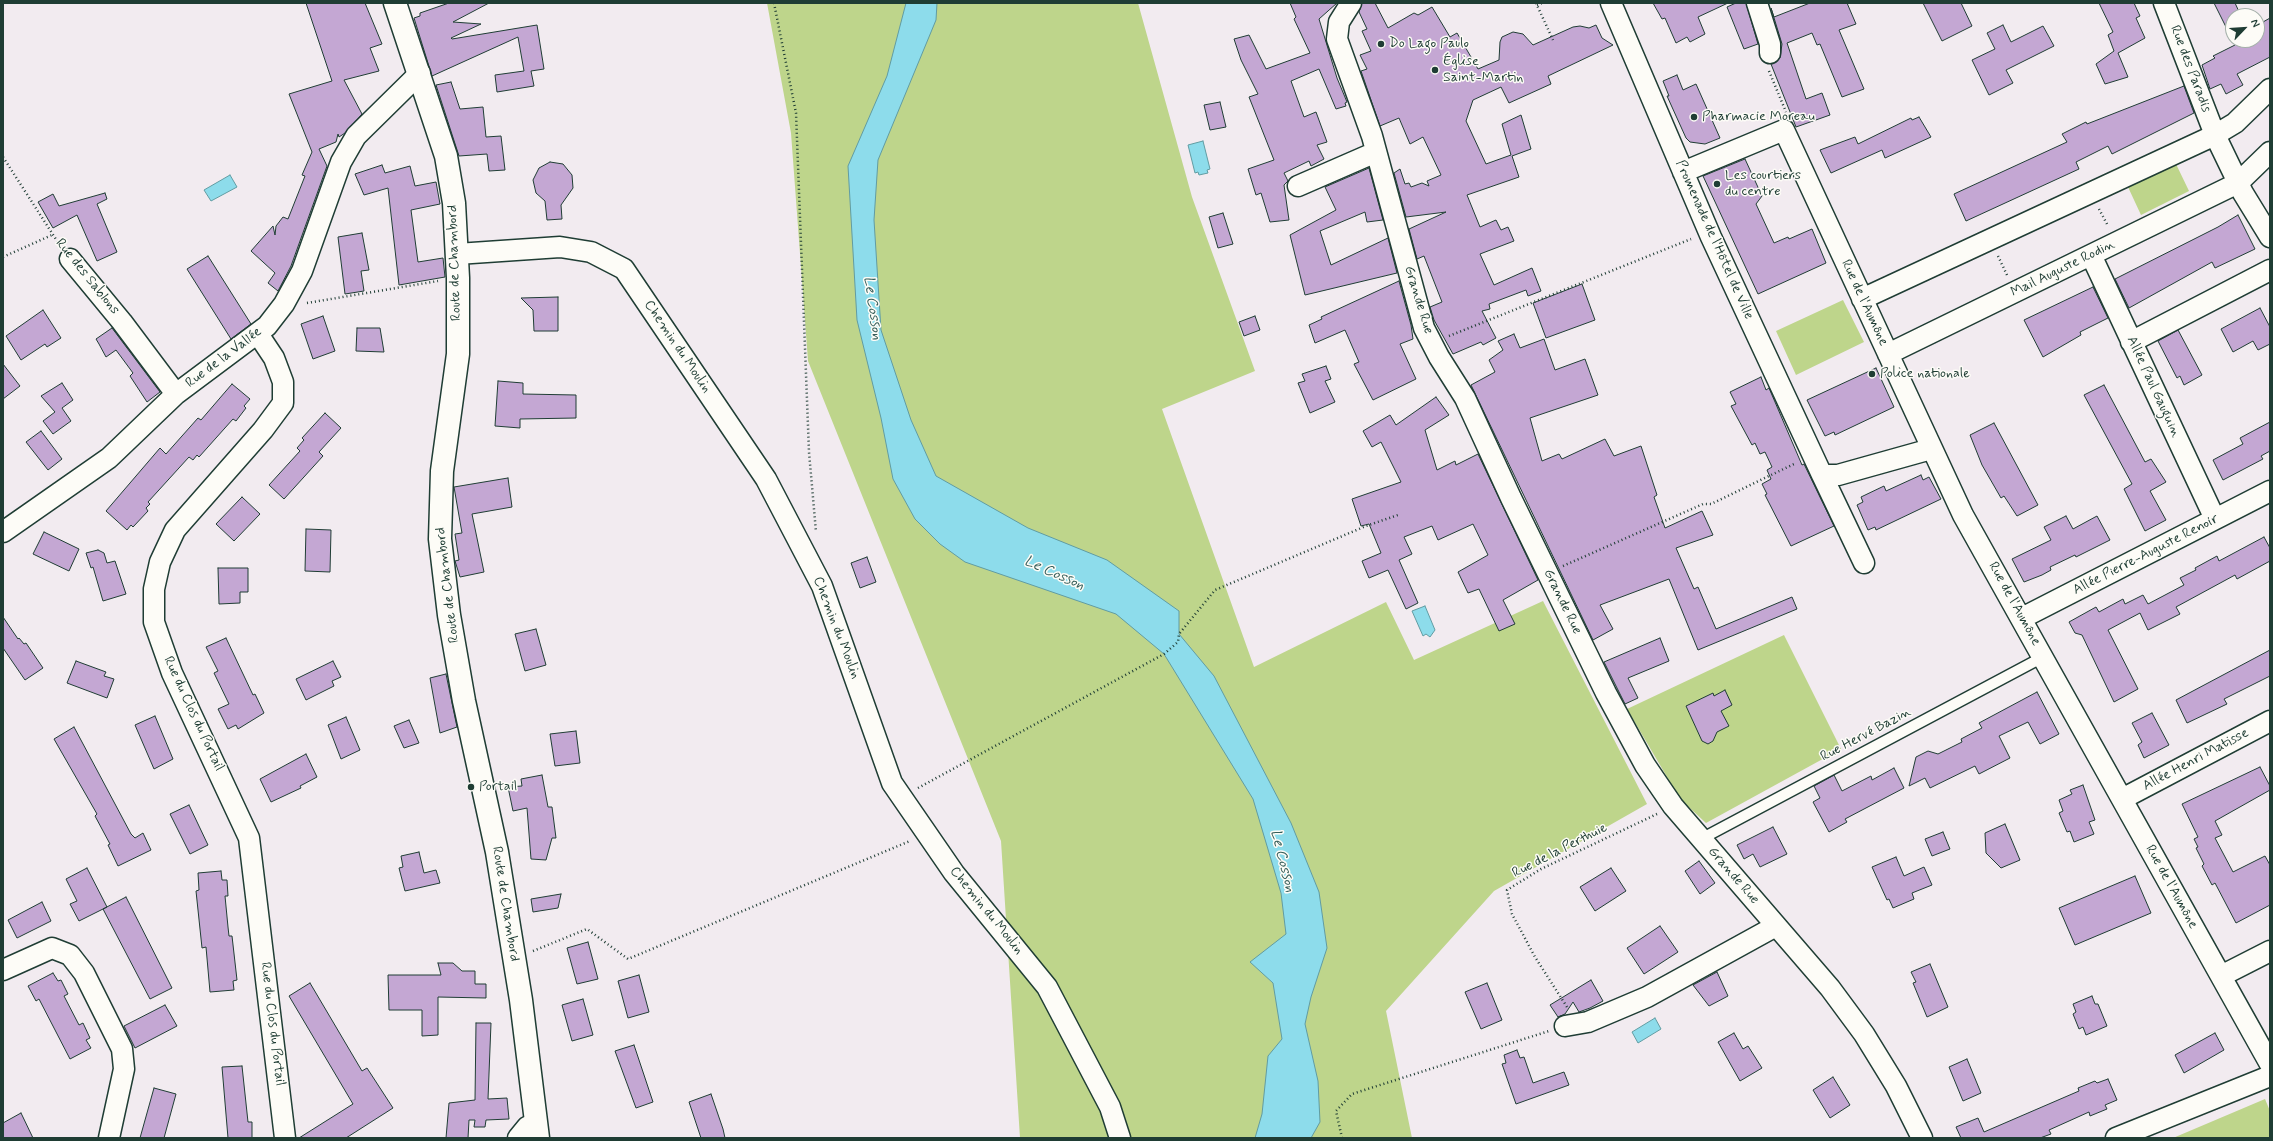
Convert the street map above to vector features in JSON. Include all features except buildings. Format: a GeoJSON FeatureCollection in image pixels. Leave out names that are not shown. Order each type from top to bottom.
{"type":"FeatureCollection","features":[{"type":"Feature","properties":{"kind":"main road","name":"Route de Chambord"},"geometry":{"type":"LineString","coordinates":[[395,3],[420,73],[446,156],[454,203],[458,254],[458,354],[442,471],[440,539],[450,615],[464,701],[497,852],[514,959],[537,1130]]}},
{"type":"Feature","properties":{"kind":"street","name":"Grande Rue"},"geometry":{"type":"LineString","coordinates":[[1351,3],[1339,22],[1337,39],[1376,152],[1424,328],[1465,398],[1606,693],[1645,765],[1673,806],[1830,988],[1864,1034],[1896,1086],[1922,1138]]}},
{"type":"Feature","properties":{"kind":"street","name":"Promenade de l'Hôtel de Ville"},"geometry":{"type":"LineString","coordinates":[[1611,3],[1709,232],[1864,563]]}},
{"type":"Feature","properties":{"kind":"street"},"geometry":{"type":"LineString","coordinates":[[1757,3],[1770,44],[1770,53]]}},
{"type":"Feature","properties":{"kind":"street","name":"Rue des Paradis"},"geometry":{"type":"LineString","coordinates":[[2164,3],[2215,135],[2238,183],[2270,237]]}},
{"type":"Feature","properties":{"kind":"street","name":"Rue de la Vallée"},"geometry":{"type":"LineString","coordinates":[[3,532],[109,458],[176,394],[267,326],[284,304],[302,271],[341,162],[356,136],[420,73]]}},
{"type":"Feature","properties":{"kind":"street"},"geometry":{"type":"LineString","coordinates":[[1862,298],[2215,135],[2235,123],[2270,89]]}},
{"type":"Feature","properties":{"kind":"street"},"geometry":{"type":"LineString","coordinates":[[1683,172],[1784,130]]}},
{"type":"Feature","properties":{"kind":"street","name":"Rue de l'Aumône"},"geometry":{"type":"LineString","coordinates":[[1784,130],[1963,515],[2221,976],[2269,1076]]}},
{"type":"Feature","properties":{"kind":"street"},"geometry":{"type":"LineString","coordinates":[[1298,186],[1376,152]]}},
{"type":"Feature","properties":{"kind":"street","name":"Mail Auguste Rodin"},"geometry":{"type":"LineString","coordinates":[[1888,354],[2238,183],[2270,152]]}},
{"type":"Feature","properties":{"kind":"street","name":"Chemin du Moulin"},"geometry":{"type":"LineString","coordinates":[[458,254],[560,247],[590,252],[624,269],[766,479],[822,586],[892,783],[954,873],[1047,987],[1110,1108],[1120,1138]]}},
{"type":"Feature","properties":{"kind":"street","name":"Allée Paul Gauguin"},"geometry":{"type":"LineString","coordinates":[[2091,255],[2214,520]]}},
{"type":"Feature","properties":{"kind":"street","name":"Rue des Sablons"},"geometry":{"type":"LineString","coordinates":[[70,259],[122,322],[176,394]]}},
{"type":"Feature","properties":{"kind":"street"},"geometry":{"type":"LineString","coordinates":[[2131,342],[2270,270]]}},
{"type":"Feature","properties":{"kind":"street","name":"Rue du Clos du Portail"},"geometry":{"type":"LineString","coordinates":[[258,334],[274,358],[284,382],[283,403],[263,430],[175,530],[160,562],[154,589],[154,622],[172,673],[249,838],[285,1138]]}},
{"type":"Feature","properties":{"kind":"street"},"geometry":{"type":"LineString","coordinates":[[1822,475],[1838,475],[1931,449]]}},
{"type":"Feature","properties":{"kind":"street","name":"Allée Pierre-Auguste Renoir"},"geometry":{"type":"LineString","coordinates":[[2022,618],[2270,491]]}},
{"type":"Feature","properties":{"kind":"street","name":"Allée Henri Matisse"},"geometry":{"type":"LineString","coordinates":[[2122,799],[2270,721]]}},
{"type":"Feature","properties":{"kind":"street"},"geometry":{"type":"LineString","coordinates":[[1565,1026],[1588,1022],[1647,997],[1776,926]]}},
{"type":"Feature","properties":{"kind":"street"},"geometry":{"type":"LineString","coordinates":[[3,970],[52,948],[70,956],[84,973],[122,1049],[124,1069],[109,1138]]}},
{"type":"Feature","properties":{"kind":"street"},"geometry":{"type":"LineString","coordinates":[[2221,976],[2270,951]]}},
{"type":"Feature","properties":{"kind":"street"},"geometry":{"type":"LineString","coordinates":[[2116,1138],[2269,1076]]}},
{"type":"Feature","properties":{"kind":"street"},"geometry":{"type":"LineString","coordinates":[[518,1138],[527,1127],[537,1130]]}},
{"type":"Feature","properties":{"kind":"lane","name":"Rue Hervé Bazin"},"geometry":{"type":"LineString","coordinates":[[1701,839],[2043,656]]}},
{"type":"Feature","properties":{"kind":"path"},"geometry":{"type":"LineString","coordinates":[[774,3],[796,113],[809,452],[817,539]]}},
{"type":"Feature","properties":{"kind":"path"},"geometry":{"type":"LineString","coordinates":[[1542,3],[1536,4],[1553,40]]}},
{"type":"Feature","properties":{"kind":"path"},"geometry":{"type":"LineString","coordinates":[[1770,53],[1767,66],[1788,115],[1784,130]]}},
{"type":"Feature","properties":{"kind":"path","name":"Rue des Sablons"},"geometry":{"type":"LineString","coordinates":[[3,157],[52,235],[70,259]]}},
{"type":"Feature","properties":{"kind":"path"},"geometry":{"type":"LineString","coordinates":[[2091,192],[2116,243]]}},
{"type":"Feature","properties":{"kind":"path"},"geometry":{"type":"LineString","coordinates":[[1432,343],[1709,232]]}},
{"type":"Feature","properties":{"kind":"path"},"geometry":{"type":"LineString","coordinates":[[3,257],[52,235]]}},
{"type":"Feature","properties":{"kind":"path"},"geometry":{"type":"LineString","coordinates":[[1989,239],[2016,292]]}},
{"type":"Feature","properties":{"kind":"path"},"geometry":{"type":"LineString","coordinates":[[284,304],[299,304],[458,278]]}},
{"type":"Feature","properties":{"kind":"path"},"geometry":{"type":"LineString","coordinates":[[1548,573],[1678,514],[1702,504],[1711,504],[1813,455]]}},
{"type":"Feature","properties":{"kind":"path"},"geometry":{"type":"LineString","coordinates":[[902,797],[1164,654],[1178,642],[1179,634],[1215,590],[1366,526],[1398,515]]}},
{"type":"Feature","properties":{"kind":"path","name":"Rue de la Perthuie"},"geometry":{"type":"LineString","coordinates":[[1565,1026],[1570,1011],[1535,957],[1512,914],[1507,890],[1541,869],[1673,806]]}},
{"type":"Feature","properties":{"kind":"path"},"geometry":{"type":"LineString","coordinates":[[514,959],[587,929],[628,959],[927,834]]}},
{"type":"Feature","properties":{"kind":"path"},"geometry":{"type":"LineString","coordinates":[[1342,1138],[1336,1111],[1352,1094],[1565,1026]]}},
{"type":"Feature","properties":{"kind":"green space"},"geometry":{"type":"Polygon","coordinates":[[[767,3],[1138,3],[1192,197],[1255,371],[1162,409],[1254,667],[1386,602],[1414,660],[1543,601],[1647,804],[1494,891],[1386,1011],[1412,1138],[1020,1138],[1001,841],[808,361],[791,133],[767,3]]]}},
{"type":"Feature","properties":{"kind":"green space"},"geometry":{"type":"Polygon","coordinates":[[[2176,164],[2189,191],[2141,215],[2128,187],[2176,164]]]}},
{"type":"Feature","properties":{"kind":"green space"},"geometry":{"type":"Polygon","coordinates":[[[1843,300],[1864,342],[1796,375],[1776,331],[1843,300]]]}},
{"type":"Feature","properties":{"kind":"green space"},"geometry":{"type":"Polygon","coordinates":[[[1784,635],[1841,749],[1706,823],[1680,799],[1627,709],[1784,635]]]}},
{"type":"Feature","properties":{"kind":"green space"},"geometry":{"type":"Polygon","coordinates":[[[2265,1099],[2270,1111],[2270,1138],[2173,1138],[2265,1099]]]}},
{"type":"Feature","properties":{"kind":"water","name":"Le Cosson"},"geometry":{"type":"Polygon","coordinates":[[[906,3],[937,3],[936,20],[878,160],[874,220],[881,330],[911,420],[936,476],[1028,528],[1107,560],[1179,611],[1179,634],[1214,676],[1291,823],[1319,892],[1327,948],[1311,997],[1305,1024],[1318,1081],[1320,1122],[1311,1138],[1255,1138],[1262,1114],[1268,1056],[1282,1039],[1273,983],[1250,962],[1286,934],[1281,893],[1253,799],[1164,654],[1116,614],[965,562],[940,544],[915,519],[893,479],[881,418],[857,320],[848,166],[887,76],[906,3]]]}},
{"type":"Feature","properties":{"kind":"water"},"geometry":{"type":"Polygon","coordinates":[[[1203,141],[1210,169],[1207,170],[1208,173],[1199,175],[1198,172],[1195,173],[1188,145],[1203,141]]]}},
{"type":"Feature","properties":{"kind":"water"},"geometry":{"type":"Polygon","coordinates":[[[230,175],[237,187],[211,201],[204,190],[230,175]]]}},
{"type":"Feature","properties":{"kind":"water"},"geometry":{"type":"Polygon","coordinates":[[[1425,606],[1435,630],[1430,637],[1426,634],[1423,636],[1412,611],[1425,606]]]}},
{"type":"Feature","properties":{"kind":"water"},"geometry":{"type":"Polygon","coordinates":[[[1655,1018],[1661,1029],[1638,1043],[1632,1032],[1655,1018]]]}},
{"type":"Feature","properties":{"kind":"place","name":"Do Lago Paulo"},"geometry":{"type":"Point","coordinates":[1381,44]}},
{"type":"Feature","properties":{"kind":"place","name":"Église Saint-Martin"},"geometry":{"type":"Point","coordinates":[1435,70]}},
{"type":"Feature","properties":{"kind":"place","name":"Pharmacie Moreau"},"geometry":{"type":"Point","coordinates":[1694,117]}},
{"type":"Feature","properties":{"kind":"place","name":"Les courtiers du centre"},"geometry":{"type":"Point","coordinates":[1717,184]}},
{"type":"Feature","properties":{"kind":"place","name":"Police nationale"},"geometry":{"type":"Point","coordinates":[1872,374]}},
{"type":"Feature","properties":{"kind":"place","name":"Portail"},"geometry":{"type":"Point","coordinates":[471,787]}}]}
